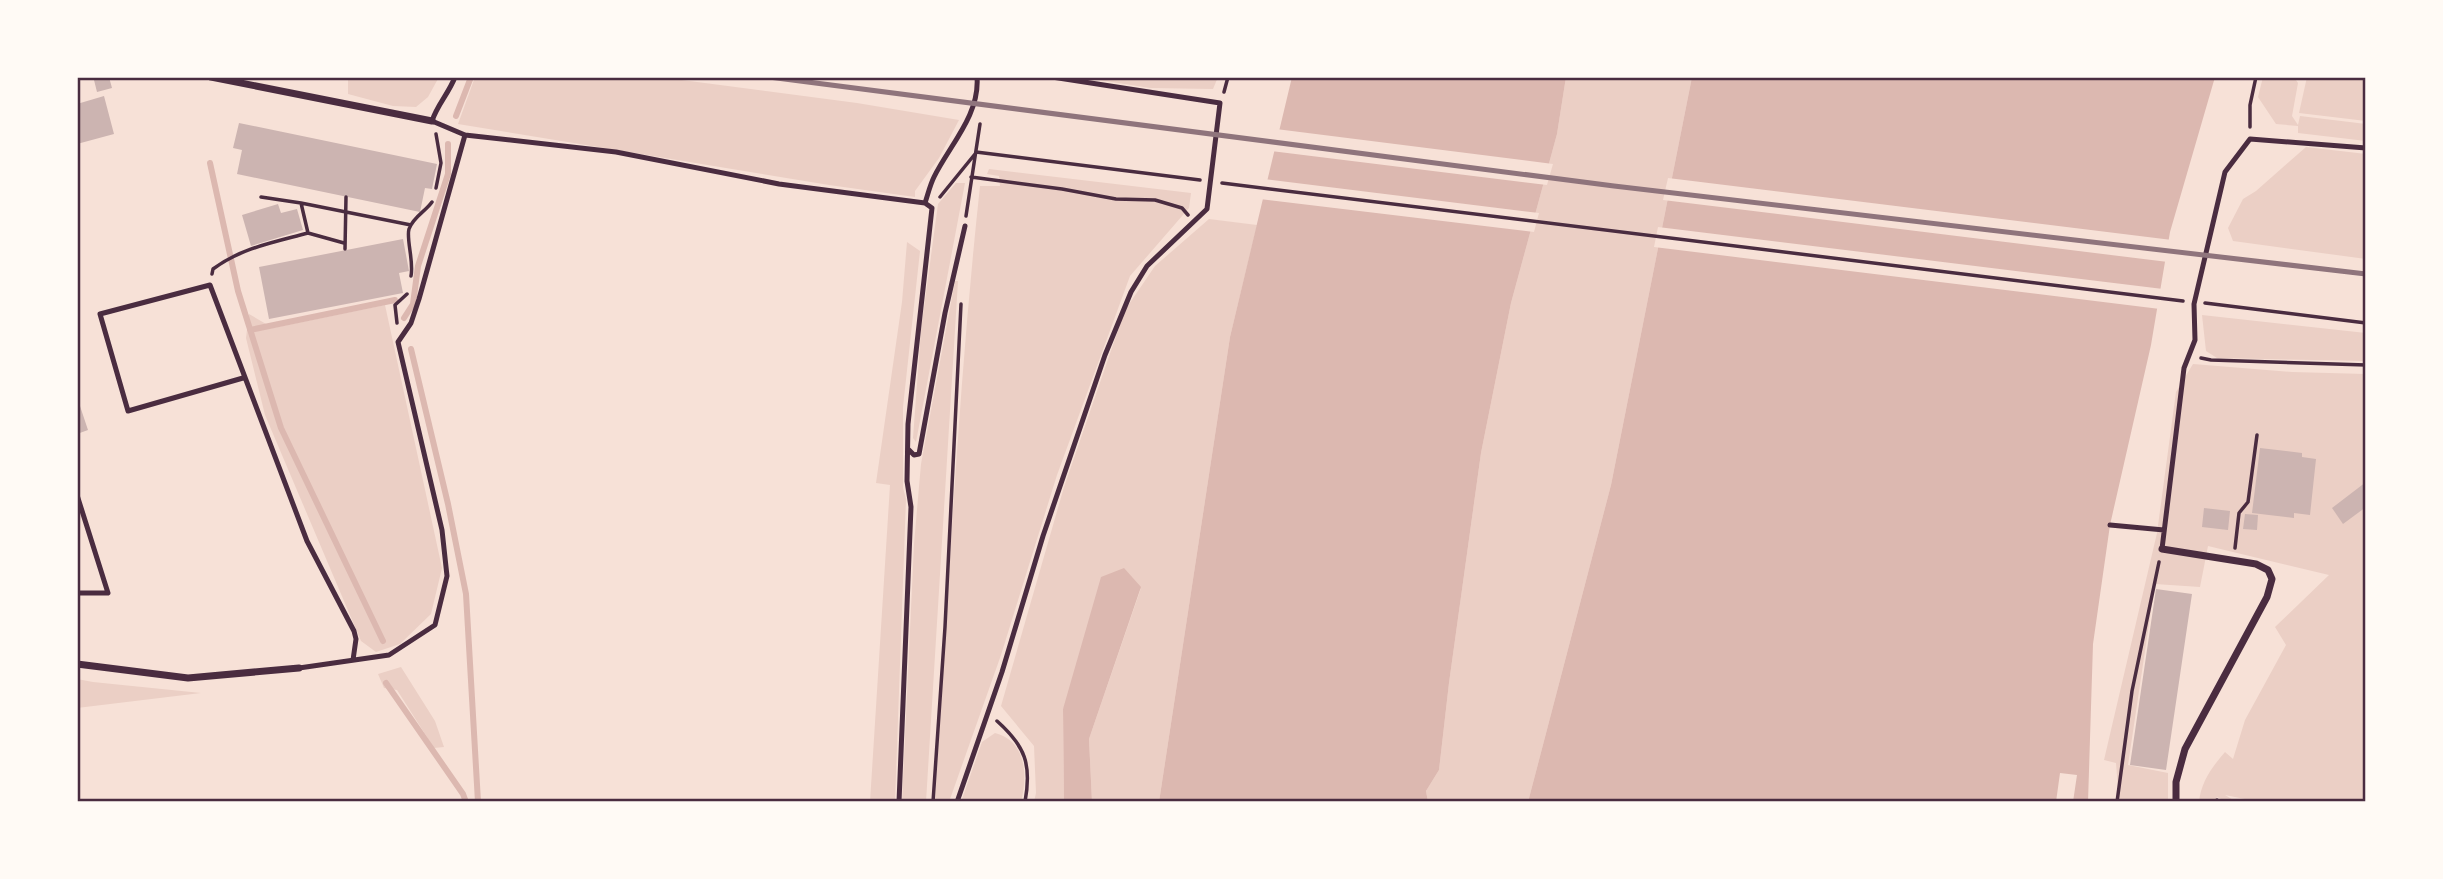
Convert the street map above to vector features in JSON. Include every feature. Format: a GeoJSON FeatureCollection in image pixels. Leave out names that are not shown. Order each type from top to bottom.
{"type":"FeatureCollection","features":[{"type":"Feature","properties":{"kind":"street"},"geometry":{"type":"LineString","coordinates":[[211,77],[432,121]]}},
{"type":"Feature","properties":{"kind":"street"},"geometry":{"type":"LineString","coordinates":[[2162,549],[2256,564],[2268,570],[2272,579],[2267,597],[2185,749],[2176,782],[2176,802]]}},
{"type":"Feature","properties":{"kind":"street"},"geometry":{"type":"LineString","coordinates":[[77,664],[188,678],[299,668]]}},
{"type":"Feature","properties":{"kind":"lane"},"geometry":{"type":"LineString","coordinates":[[455,77],[432,121],[465,135],[616,152],[779,184],[925,203],[932,208],[908,424],[907,481],[911,507],[899,802]]}},
{"type":"Feature","properties":{"kind":"lane"},"geometry":{"type":"LineString","coordinates":[[925,203],[934,177],[964,127],[977,86],[976,77]]}},
{"type":"Feature","properties":{"kind":"lane"},"geometry":{"type":"LineString","coordinates":[[957,802],[988,713],[1043,536],[1105,355],[1131,292],[1147,266],[1206,209],[1220,103],[1052,77]]}},
{"type":"Feature","properties":{"kind":"lane"},"geometry":{"type":"LineString","coordinates":[[299,668],[389,655],[435,625],[447,576],[442,530],[398,342],[411,323],[419,299],[465,135]]}},
{"type":"Feature","properties":{"kind":"lane"},"geometry":{"type":"LineString","coordinates":[[2162,549],[2184,368],[2195,340],[2194,304],[2225,172],[2250,139],[2366,148]]}},
{"type":"Feature","properties":{"kind":"lane"},"geometry":{"type":"LineString","coordinates":[[908,449],[914,456],[919,454],[945,313],[965,226]]}},
{"type":"Feature","properties":{"kind":"lane"},"geometry":{"type":"LineString","coordinates":[[243,378],[128,411],[100,314],[210,285],[307,541],[354,631],[356,639],[353,660]]}},
{"type":"Feature","properties":{"kind":"lane"},"geometry":{"type":"LineString","coordinates":[[77,495],[108,593],[77,593]]}},
{"type":"Feature","properties":{"kind":"lane"},"geometry":{"type":"LineString","coordinates":[[2110,525],[2164,530]]}},
{"type":"Feature","properties":{"kind":"path"},"geometry":{"type":"LineString","coordinates":[[2250,139],[2250,105],[2256,77]]}},
{"type":"Feature","properties":{"kind":"path"},"geometry":{"type":"LineString","coordinates":[[410,281],[413,268],[409,230],[432,204],[441,163],[432,121]]}},
{"type":"Feature","properties":{"kind":"path"},"geometry":{"type":"LineString","coordinates":[[976,152],[1199,180]]}},
{"type":"Feature","properties":{"kind":"path"},"geometry":{"type":"LineString","coordinates":[[965,226],[976,152]]}},
{"type":"Feature","properties":{"kind":"path"},"geometry":{"type":"LineString","coordinates":[[932,208],[976,152]]}},
{"type":"Feature","properties":{"kind":"path"},"geometry":{"type":"LineString","coordinates":[[971,176],[1116,199],[1155,200],[1182,208],[1194,221]]}},
{"type":"Feature","properties":{"kind":"path"},"geometry":{"type":"LineString","coordinates":[[1213,182],[2184,301]]}},
{"type":"Feature","properties":{"kind":"path"},"geometry":{"type":"LineString","coordinates":[[261,197],[411,225]]}},
{"type":"Feature","properties":{"kind":"path"},"geometry":{"type":"LineString","coordinates":[[345,250],[346,197]]}},
{"type":"Feature","properties":{"kind":"path"},"geometry":{"type":"LineString","coordinates":[[301,203],[308,233]]}},
{"type":"Feature","properties":{"kind":"path"},"geometry":{"type":"LineString","coordinates":[[221,264],[236,255],[308,233],[344,243]]}},
{"type":"Feature","properties":{"kind":"path"},"geometry":{"type":"LineString","coordinates":[[398,342],[396,305],[407,294]]}},
{"type":"Feature","properties":{"kind":"path"},"geometry":{"type":"LineString","coordinates":[[933,802],[945,627],[961,295]]}},
{"type":"Feature","properties":{"kind":"path"},"geometry":{"type":"LineString","coordinates":[[2198,302],[2366,323]]}},
{"type":"Feature","properties":{"kind":"path"},"geometry":{"type":"LineString","coordinates":[[2190,355],[2211,360],[2366,365]]}},
{"type":"Feature","properties":{"kind":"path"},"geometry":{"type":"LineString","coordinates":[[2234,561],[2239,513],[2248,502],[2257,435]]}},
{"type":"Feature","properties":{"kind":"path"},"geometry":{"type":"LineString","coordinates":[[2117,800],[2132,691],[2162,549]]}},
{"type":"Feature","properties":{"kind":"path"},"geometry":{"type":"LineString","coordinates":[[988,713],[1012,734],[1024,754],[1029,779],[1025,802]]}},
{"type":"Feature","properties":{"kind":"shaded area"},"geometry":{"type":"Polygon","coordinates":[[[348,77],[439,77],[428,97],[416,107],[393,106],[348,94],[348,77]]]}},
{"type":"Feature","properties":{"kind":"shaded area"},"geometry":{"type":"Polygon","coordinates":[[[475,77],[659,77],[857,103],[959,120],[939,158],[915,191],[915,197],[458,124],[475,77]]]}},
{"type":"Feature","properties":{"kind":"shaded area"},"geometry":{"type":"Polygon","coordinates":[[[1080,77],[1218,77],[1213,89],[1150,88],[1080,77]]]}},
{"type":"Feature","properties":{"kind":"shaded area"},"geometry":{"type":"Polygon","coordinates":[[[1292,77],[1566,77],[1557,134],[1511,303],[1481,453],[1439,770],[1426,791],[1428,802],[1159,802],[1230,337],[1292,77]]]}},
{"type":"Feature","properties":{"kind":"shaded area"},"geometry":{"type":"Polygon","coordinates":[[[1566,77],[1692,77],[1611,485],[1528,802],[1428,802],[1426,791],[1439,770],[1481,453],[1511,303],[1557,134],[1566,77]]]}},
{"type":"Feature","properties":{"kind":"shaded area"},"geometry":{"type":"Polygon","coordinates":[[[1692,77],[2215,77],[2170,232],[2151,345],[2110,525],[2093,644],[2088,802],[1528,802],[1611,485],[1692,77]]]}},
{"type":"Feature","properties":{"kind":"shaded area"},"geometry":{"type":"Polygon","coordinates":[[[2263,77],[2294,77],[2298,83],[2292,116],[2298,125],[2300,116],[2366,124],[2366,141],[2298,133],[2298,126],[2276,124],[2258,97],[2263,77]]]}},
{"type":"Feature","properties":{"kind":"shaded area"},"geometry":{"type":"Polygon","coordinates":[[[2307,77],[2366,77],[2366,121],[2299,113],[2307,77]]]}},
{"type":"Feature","properties":{"kind":"shaded area"},"geometry":{"type":"Polygon","coordinates":[[[2306,147],[2366,154],[2366,259],[2233,241],[2228,228],[2243,199],[2256,191],[2306,147]]]}},
{"type":"Feature","properties":{"kind":"shaded area"},"geometry":{"type":"Polygon","coordinates":[[[989,169],[1191,193],[1189,208],[1130,276],[1057,475],[1001,655],[949,802],[935,802],[960,417],[980,186],[1000,186],[999,176],[987,174],[989,169]]]}},
{"type":"Feature","properties":{"kind":"shaded area"},"geometry":{"type":"Polygon","coordinates":[[[956,183],[965,183],[916,442],[913,438],[921,330],[938,204],[956,183]]]}},
{"type":"Feature","properties":{"kind":"shaded area"},"geometry":{"type":"Polygon","coordinates":[[[1209,219],[1257,225],[1230,337],[1159,802],[1092,802],[1089,739],[1141,588],[1063,709],[1064,802],[1034,802],[1034,746],[1001,706],[1064,487],[1125,310],[1155,266],[1209,219]]]}},
{"type":"Feature","properties":{"kind":"shaded area"},"geometry":{"type":"Polygon","coordinates":[[[907,242],[920,251],[903,407],[903,488],[906,499],[895,802],[870,802],[890,485],[876,483],[902,302],[907,242]]]}},
{"type":"Feature","properties":{"kind":"shaded area"},"geometry":{"type":"Polygon","coordinates":[[[955,281],[958,281],[926,802],[902,802],[914,544],[921,464],[955,281]]]}},
{"type":"Feature","properties":{"kind":"shaded area"},"geometry":{"type":"Polygon","coordinates":[[[385,305],[442,568],[431,614],[400,644],[376,652],[361,641],[265,415],[246,338],[249,314],[273,328],[385,305]]]}},
{"type":"Feature","properties":{"kind":"shaded area"},"geometry":{"type":"Polygon","coordinates":[[[2202,315],[2366,333],[2366,361],[2217,358],[2206,351],[2202,315]]]}},
{"type":"Feature","properties":{"kind":"shaded area"},"geometry":{"type":"Polygon","coordinates":[[[2193,364],[2292,372],[2366,374],[2366,802],[2260,802],[2225,795],[2235,801],[2244,802],[2222,802],[2223,800],[2217,797],[2214,802],[2199,802],[2205,781],[2220,758],[2225,752],[2233,759],[2245,720],[2286,645],[2275,627],[2329,575],[2208,546],[2200,587],[2155,584],[2128,765],[2168,773],[2168,802],[2119,802],[2116,763],[2104,760],[2157,533],[2176,392],[2193,364]]]}},
{"type":"Feature","properties":{"kind":"shaded area"},"geometry":{"type":"Polygon","coordinates":[[[1124,568],[1141,587],[1089,739],[1092,802],[1064,802],[1063,709],[1101,577],[1124,568]]]}},
{"type":"Feature","properties":{"kind":"shaded area"},"geometry":{"type":"Polygon","coordinates":[[[401,667],[435,721],[444,747],[434,748],[397,690],[384,688],[378,674],[401,667]]]}},
{"type":"Feature","properties":{"kind":"shaded area"},"geometry":{"type":"Polygon","coordinates":[[[77,679],[93,682],[201,693],[77,708],[77,679]]]}},
{"type":"Feature","properties":{"kind":"shaded area"},"geometry":{"type":"Polygon","coordinates":[[[995,733],[1013,743],[1019,751],[1024,770],[1021,802],[961,802],[982,742],[995,733]]]}},
{"type":"Feature","properties":{"kind":"pier"},"geometry":{"type":"Polygon","coordinates":[[[1276,129],[1553,164],[1547,185],[1271,151],[1276,129]]]}},
{"type":"Feature","properties":{"kind":"pier"},"geometry":{"type":"Polygon","coordinates":[[[1668,178],[2172,240],[2168,262],[1663,200],[1668,178]]]}},
{"type":"Feature","properties":{"kind":"pier"},"geometry":{"type":"Polygon","coordinates":[[[1264,179],[1539,213],[1534,232],[1260,199],[1264,179]]]}},
{"type":"Feature","properties":{"kind":"pier"},"geometry":{"type":"Polygon","coordinates":[[[1658,227],[2163,289],[2160,309],[1654,247],[1658,227]]]}},
{"type":"Feature","properties":{"kind":"pier"},"geometry":{"type":"Polygon","coordinates":[[[2060,773],[2077,775],[2073,802],[2056,802],[2060,773]]]}},
{"type":"Feature","properties":{"kind":"building"},"geometry":{"type":"Polygon","coordinates":[[[109,77],[112,88],[97,92],[94,80],[109,77]]]}},
{"type":"Feature","properties":{"kind":"building"},"geometry":{"type":"Polygon","coordinates":[[[104,96],[114,134],[77,144],[77,104],[104,96]]]}},
{"type":"Feature","properties":{"kind":"building"},"geometry":{"type":"Polygon","coordinates":[[[239,123],[437,164],[432,189],[425,188],[420,212],[237,174],[242,150],[233,148],[239,123]]]}},
{"type":"Feature","properties":{"kind":"building"},"geometry":{"type":"Polygon","coordinates":[[[278,204],[281,213],[297,209],[303,230],[251,246],[242,215],[278,204]]]}},
{"type":"Feature","properties":{"kind":"building"},"geometry":{"type":"Polygon","coordinates":[[[403,239],[409,271],[399,273],[403,293],[269,319],[259,267],[403,239]]]}},
{"type":"Feature","properties":{"kind":"building"},"geometry":{"type":"Polygon","coordinates":[[[77,397],[88,430],[77,434],[77,397]]]}},
{"type":"Feature","properties":{"kind":"building"},"geometry":{"type":"Polygon","coordinates":[[[2260,448],[2302,453],[2302,457],[2316,459],[2310,515],[2294,513],[2294,518],[2252,513],[2260,448]]]}},
{"type":"Feature","properties":{"kind":"building"},"geometry":{"type":"Polygon","coordinates":[[[2366,482],[2366,507],[2343,524],[2332,508],[2366,482]]]}},
{"type":"Feature","properties":{"kind":"building"},"geometry":{"type":"Polygon","coordinates":[[[2204,508],[2230,511],[2228,530],[2202,527],[2204,508]]]}},
{"type":"Feature","properties":{"kind":"building"},"geometry":{"type":"Polygon","coordinates":[[[2245,514],[2258,515],[2257,530],[2243,529],[2245,514]]]}},
{"type":"Feature","properties":{"kind":"building"},"geometry":{"type":"Polygon","coordinates":[[[2156,589],[2192,594],[2166,770],[2130,765],[2156,589]]]}},
{"type":"Feature","properties":{"kind":"waterway"},"geometry":{"type":"LineString","coordinates":[[456,116],[471,77]]}},
{"type":"Feature","properties":{"kind":"waterway"},"geometry":{"type":"LineString","coordinates":[[404,318],[413,304],[418,266],[448,174],[448,144]]}},
{"type":"Feature","properties":{"kind":"waterway"},"geometry":{"type":"LineString","coordinates":[[210,163],[238,291],[281,428],[383,641]]}},
{"type":"Feature","properties":{"kind":"waterway"},"geometry":{"type":"LineString","coordinates":[[250,330],[395,300]]}},
{"type":"Feature","properties":{"kind":"waterway"},"geometry":{"type":"LineString","coordinates":[[411,349],[448,504],[466,594],[478,802]]}},
{"type":"Feature","properties":{"kind":"waterway"},"geometry":{"type":"LineString","coordinates":[[386,683],[466,802]]}},
{"type":"Feature","properties":{"kind":"railway"},"geometry":{"type":"LineString","coordinates":[[769,77],[1614,186],[2366,274]]}}]}
